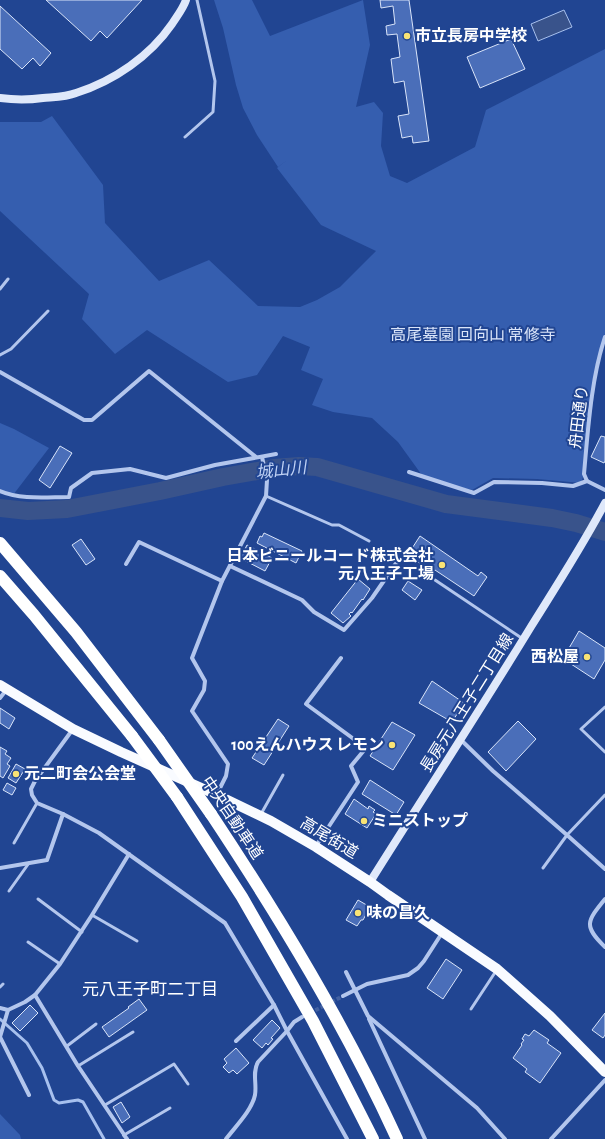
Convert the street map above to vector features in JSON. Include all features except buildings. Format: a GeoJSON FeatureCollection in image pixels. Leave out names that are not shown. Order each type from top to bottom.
{"type":"FeatureCollection","features":[{"type":"Feature","properties":{"kind":"highway","name":"中央自動車道"},"geometry":{"type":"LineString","coordinates":[[0,542],[76,632],[159,740],[211,814],[296,947],[345,1035],[397,1139]]}},
{"type":"Feature","properties":{"kind":"highway"},"geometry":{"type":"LineString","coordinates":[[0,576],[34,615],[132,736],[177,797],[242,897],[313,1021],[373,1139]]}},
{"type":"Feature","properties":{"kind":"main road","name":"高尾街道"},"geometry":{"type":"LineString","coordinates":[[3,687],[73,729],[217,795],[260,816],[316,847],[370,882],[497,970],[550,1016],[605,1072]]}},
{"type":"Feature","properties":{"kind":"street"},"geometry":{"type":"LineString","coordinates":[[0,98],[27,100],[58,97],[75,94],[96,85],[126,69],[146,54],[165,33],[184,6],[186,0]]}},
{"type":"Feature","properties":{"kind":"street","name":"舟田通り"},"geometry":{"type":"LineString","coordinates":[[587,481],[584,474],[591,407],[598,362],[605,337]]}},
{"type":"Feature","properties":{"kind":"street"},"geometry":{"type":"LineString","coordinates":[[0,372],[84,420],[92,420],[149,371],[256,457]]}},
{"type":"Feature","properties":{"kind":"street"},"geometry":{"type":"LineString","coordinates":[[0,491],[6,494],[23,497],[69,496],[71,488],[92,473],[130,469],[166,478],[215,465],[256,457],[263,458],[276,454]]}},
{"type":"Feature","properties":{"kind":"street"},"geometry":{"type":"LineString","coordinates":[[217,795],[226,776],[228,764],[192,711],[204,690],[205,681],[192,658],[222,581],[266,496],[267,480],[263,458]]}},
{"type":"Feature","properties":{"kind":"street"},"geometry":{"type":"LineString","coordinates":[[409,472],[474,493],[494,482],[542,483],[573,486],[587,481],[605,490]]}},
{"type":"Feature","properties":{"kind":"street","name":"長房元八王子二丁目線"},"geometry":{"type":"LineString","coordinates":[[370,882],[524,640],[605,503]]}},
{"type":"Feature","properties":{"kind":"street"},"geometry":{"type":"LineString","coordinates":[[126,564],[139,542],[222,581]]}},
{"type":"Feature","properties":{"kind":"street"},"geometry":{"type":"LineString","coordinates":[[230,566],[302,600],[314,612],[344,630],[372,598],[399,559]]}},
{"type":"Feature","properties":{"kind":"street"},"geometry":{"type":"LineString","coordinates":[[316,847],[358,782],[351,766],[366,748],[306,704],[341,658]]}},
{"type":"Feature","properties":{"kind":"street"},"geometry":{"type":"LineString","coordinates":[[0,698],[3,687]]}},
{"type":"Feature","properties":{"kind":"street"},"geometry":{"type":"LineString","coordinates":[[73,729],[35,781],[31,789],[32,795],[37,803],[63,814],[99,833],[195,900],[225,923],[274,1005],[347,1139]]}},
{"type":"Feature","properties":{"kind":"street"},"geometry":{"type":"LineString","coordinates":[[461,740],[493,771],[568,835],[605,869]]}},
{"type":"Feature","properties":{"kind":"street"},"geometry":{"type":"LineString","coordinates":[[0,868],[47,860],[63,814]]}},
{"type":"Feature","properties":{"kind":"street"},"geometry":{"type":"LineString","coordinates":[[0,1008],[8,1010],[25,1002],[35,995],[60,964],[82,932],[129,854]]}},
{"type":"Feature","properties":{"kind":"street"},"geometry":{"type":"LineString","coordinates":[[605,899],[593,915],[590,923],[590,930],[595,938],[605,947]]}},
{"type":"Feature","properties":{"kind":"street"},"geometry":{"type":"LineString","coordinates":[[343,996],[367,984],[408,975],[418,968],[424,961],[442,932]]}},
{"type":"Feature","properties":{"kind":"street"},"geometry":{"type":"LineString","coordinates":[[346,972],[425,1139]]}},
{"type":"Feature","properties":{"kind":"street"},"geometry":{"type":"LineString","coordinates":[[35,995],[78,1066],[127,1139]]}},
{"type":"Feature","properties":{"kind":"street"},"geometry":{"type":"LineString","coordinates":[[236,1041],[274,1005]]}},
{"type":"Feature","properties":{"kind":"street"},"geometry":{"type":"LineString","coordinates":[[8,1010],[0,1037],[29,1095]]}},
{"type":"Feature","properties":{"kind":"street"},"geometry":{"type":"LineString","coordinates":[[368,1016],[477,1108],[505,1139]]}},
{"type":"Feature","properties":{"kind":"street"},"geometry":{"type":"LineString","coordinates":[[226,1139],[252,1105],[255,1094],[255,1068],[258,1062],[294,1022],[302,1017]]}},
{"type":"Feature","properties":{"kind":"street"},"geometry":{"type":"LineString","coordinates":[[551,1139],[605,1080]]}},
{"type":"Feature","properties":{"kind":"lane"},"geometry":{"type":"LineString","coordinates":[[185,137],[212,112],[214,96],[215,81],[197,0]]}},
{"type":"Feature","properties":{"kind":"lane"},"geometry":{"type":"LineString","coordinates":[[0,289],[8,279]]}},
{"type":"Feature","properties":{"kind":"lane"},"geometry":{"type":"LineString","coordinates":[[0,355],[11,349],[48,310]]}},
{"type":"Feature","properties":{"kind":"lane"},"geometry":{"type":"LineString","coordinates":[[266,496],[332,525],[339,525],[369,541]]}},
{"type":"Feature","properties":{"kind":"lane"},"geometry":{"type":"LineString","coordinates":[[435,580],[524,640]]}},
{"type":"Feature","properties":{"kind":"lane"},"geometry":{"type":"LineString","coordinates":[[605,707],[581,729],[605,752]]}},
{"type":"Feature","properties":{"kind":"lane"},"geometry":{"type":"LineString","coordinates":[[260,816],[283,775]]}},
{"type":"Feature","properties":{"kind":"lane"},"geometry":{"type":"LineString","coordinates":[[542,868],[568,835],[605,795]]}},
{"type":"Feature","properties":{"kind":"lane"},"geometry":{"type":"LineString","coordinates":[[14,843],[37,803]]}},
{"type":"Feature","properties":{"kind":"lane"},"geometry":{"type":"LineString","coordinates":[[9,891],[30,863]]}},
{"type":"Feature","properties":{"kind":"lane"},"geometry":{"type":"LineString","coordinates":[[38,899],[82,932]]}},
{"type":"Feature","properties":{"kind":"lane"},"geometry":{"type":"LineString","coordinates":[[92,915],[137,941]]}},
{"type":"Feature","properties":{"kind":"lane"},"geometry":{"type":"LineString","coordinates":[[28,942],[60,964]]}},
{"type":"Feature","properties":{"kind":"lane"},"geometry":{"type":"LineString","coordinates":[[471,1009],[497,970]]}},
{"type":"Feature","properties":{"kind":"lane"},"geometry":{"type":"LineString","coordinates":[[67,1046],[96,1024]]}},
{"type":"Feature","properties":{"kind":"lane"},"geometry":{"type":"LineString","coordinates":[[78,1066],[133,1032]]}},
{"type":"Feature","properties":{"kind":"lane"},"geometry":{"type":"LineString","coordinates":[[105,1105],[174,1064],[188,1084]]}},
{"type":"Feature","properties":{"kind":"lane"},"geometry":{"type":"LineString","coordinates":[[124,1134],[170,1108]]}},
{"type":"Feature","properties":{"kind":"green space","name":"高尾墓園 回向山 常修寺"},"geometry":{"type":"Polygon","coordinates":[[[214,0],[252,0],[270,36],[363,0],[370,45],[356,107],[374,102],[383,113],[381,146],[390,176],[407,183],[475,147],[486,110],[605,49],[605,337],[598,362],[584,474],[581,483],[537,479],[493,478],[472,490],[424,478],[398,442],[372,418],[333,412],[312,405],[323,379],[301,370],[310,347],[283,336],[257,375],[228,382],[147,330],[115,354],[82,319],[89,294],[0,211],[0,122],[41,122],[52,116],[103,185],[105,223],[159,281],[209,260],[258,306],[300,307],[317,300],[340,287],[376,251],[321,225],[277,168],[287,160],[278,167],[257,135],[243,108],[236,85],[223,28],[214,0]]]}},
{"type":"Feature","properties":{"kind":"green space"},"geometry":{"type":"Polygon","coordinates":[[[0,423],[49,448],[13,495],[0,491],[0,423]]]}},
{"type":"Feature","properties":{"kind":"green space"},"geometry":{"type":"Polygon","coordinates":[[[0,1114],[20,1135],[21,1139],[0,1139],[0,1114]]]}},
{"type":"Feature","properties":{"kind":"shaded area"},"geometry":{"type":"Polygon","coordinates":[[[564,10],[572,27],[538,41],[531,24],[564,10]]]}},
{"type":"Feature","properties":{"kind":"waterway","name":"城山川"},"geometry":{"type":"LineString","coordinates":[[0,508],[28,511],[67,509],[223,477],[274,468],[299,466],[317,467],[446,504],[552,518],[576,523],[605,532]]}},
{"type":"Feature","properties":{"kind":"waterway"},"geometry":{"type":"LineString","coordinates":[[0,1019],[27,1043],[42,1068],[54,1100],[59,1103],[78,1100],[83,1102],[104,1139]]}},
{"type":"Feature","properties":{"kind":"tunnel"},"geometry":{"type":"LineString","coordinates":[[310,1013],[343,996]]}},
{"type":"Feature","properties":{"kind":"place","name":"市立長房中学校"},"geometry":{"type":"Point","coordinates":[407,36]}},
{"type":"Feature","properties":{"kind":"place","name":"日本ビニールコード株式会社 元八王子工場"},"geometry":{"type":"Point","coordinates":[442,565]}},
{"type":"Feature","properties":{"kind":"place","name":"西松屋"},"geometry":{"type":"Point","coordinates":[587,657]}},
{"type":"Feature","properties":{"kind":"place","name":"100えんハウス レモン"},"geometry":{"type":"Point","coordinates":[392,745]}},
{"type":"Feature","properties":{"kind":"place","name":"元二町会公会堂"},"geometry":{"type":"Point","coordinates":[16,774]}},
{"type":"Feature","properties":{"kind":"place","name":"ミニストップ"},"geometry":{"type":"Point","coordinates":[364,821]}},
{"type":"Feature","properties":{"kind":"place","name":"味の昌久"},"geometry":{"type":"Point","coordinates":[358,913]}},
{"type":"Feature","properties":{"kind":"district","name":"元八王子町二丁目"},"geometry":{"type":"Point","coordinates":[150,989]}}]}
